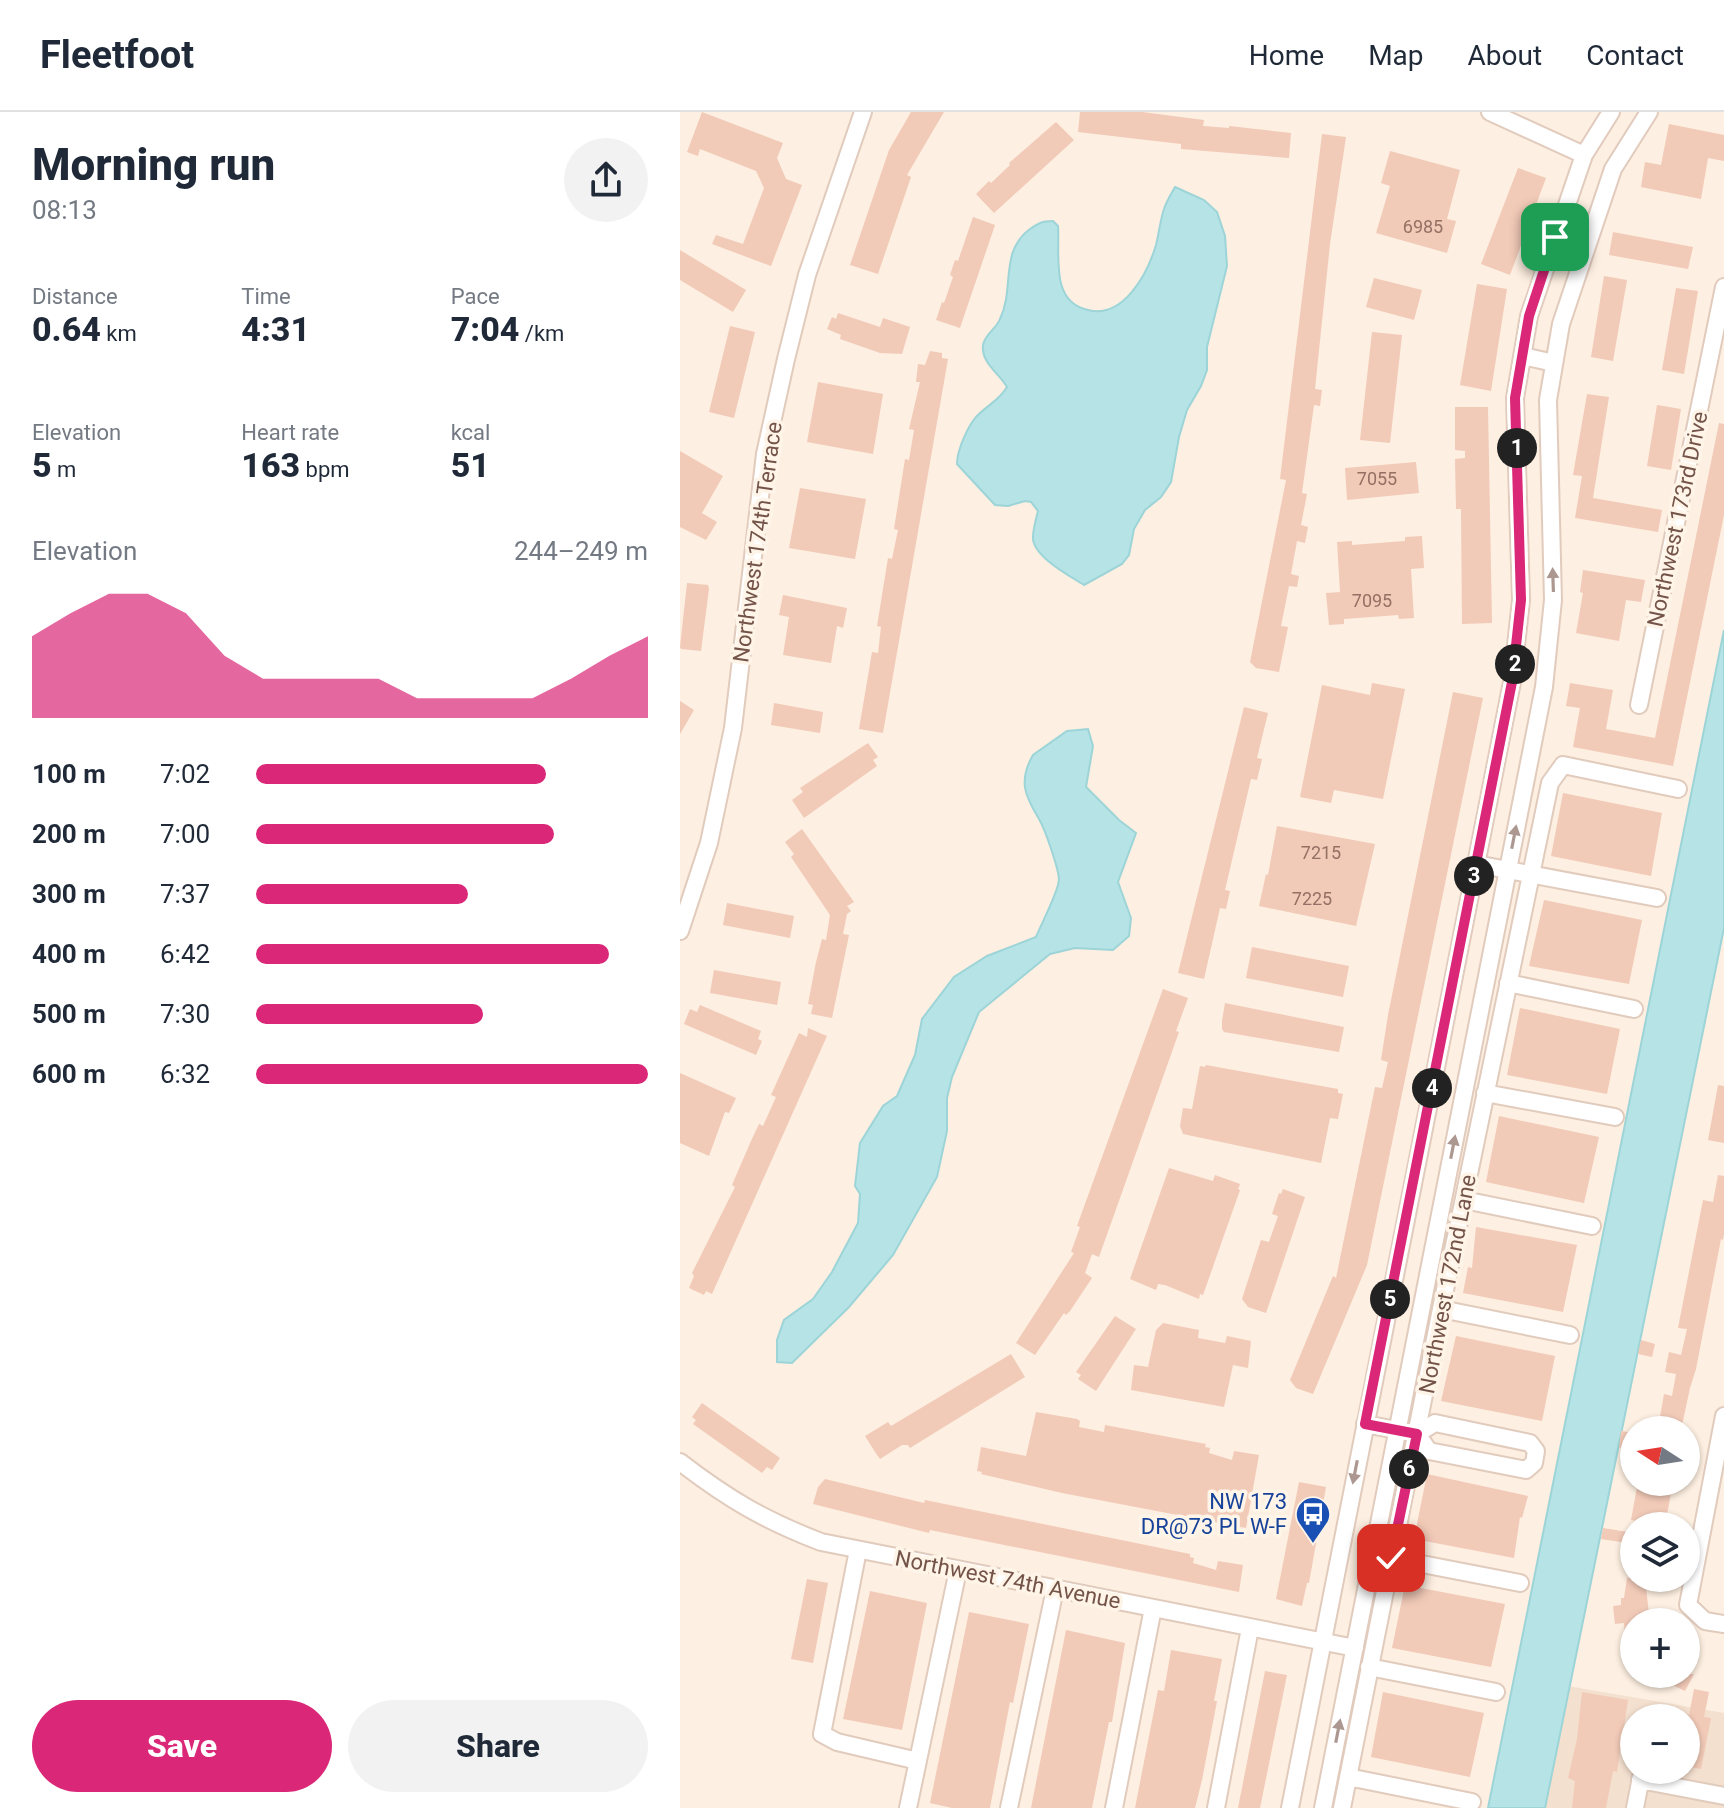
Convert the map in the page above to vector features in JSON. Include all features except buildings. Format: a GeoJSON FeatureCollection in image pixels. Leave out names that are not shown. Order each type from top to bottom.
{"type":"FeatureCollection","features":[{"type":"Feature","properties":{"kind":"street","name":"Northwest 174th Terrace"},"geometry":{"type":"LineString","coordinates":[[680,931],[709,843],[733,728],[765,454],[786,359],[807,275],[863,112]]}},
{"type":"Feature","properties":{"kind":"street"},"geometry":{"type":"LineString","coordinates":[[1490,112],[1584,155]]}},
{"type":"Feature","properties":{"kind":"street"},"geometry":{"type":"LineString","coordinates":[[1290,1808],[1517,651],[1521,600],[1515,398],[1529,316],[1584,155],[1611,112]]}},
{"type":"Feature","properties":{"kind":"street"},"geometry":{"type":"LineString","coordinates":[[1323,1808],[1549,655],[1553,600],[1548,400],[1561,324],[1613,169],[1649,112]]}},
{"type":"Feature","properties":{"kind":"street","name":"Northwest 173rd Drive"},"geometry":{"type":"LineString","coordinates":[[1639,705],[1724,287]]}},
{"type":"Feature","properties":{"kind":"street"},"geometry":{"type":"LineString","coordinates":[[1523,356],[1554,363]]}},
{"type":"Feature","properties":{"kind":"street","name":"Northwest 172nd Lane"},"geometry":{"type":"LineString","coordinates":[[1342,1808],[1550,783],[1563,765],[1678,789]]}},
{"type":"Feature","properties":{"kind":"street"},"geometry":{"type":"LineString","coordinates":[[1476,864],[1657,898]]}},
{"type":"Feature","properties":{"kind":"street"},"geometry":{"type":"LineString","coordinates":[[1508,983],[1634,1009]]}},
{"type":"Feature","properties":{"kind":"street"},"geometry":{"type":"LineString","coordinates":[[1485,1093],[1615,1117]]}},
{"type":"Feature","properties":{"kind":"street"},"geometry":{"type":"LineString","coordinates":[[1464,1200],[1592,1226]]}},
{"type":"Feature","properties":{"kind":"street"},"geometry":{"type":"LineString","coordinates":[[1441,1309],[1570,1335]]}},
{"type":"Feature","properties":{"kind":"street"},"geometry":{"type":"LineString","coordinates":[[1724,1416],[1688,1605],[1705,1621],[1724,1624]]}},
{"type":"Feature","properties":{"kind":"street"},"geometry":{"type":"LineString","coordinates":[[1365,1424],[1417,1434],[1435,1423],[1530,1443],[1536,1451],[1534,1463],[1526,1470],[1429,1451],[1417,1434]]}},
{"type":"Feature","properties":{"kind":"street","name":"Northwest 74th Avenue"},"geometry":{"type":"LineString","coordinates":[[680,1462],[715,1489],[770,1522],[821,1542],[1355,1648]]}},
{"type":"Feature","properties":{"kind":"street"},"geometry":{"type":"LineString","coordinates":[[858,1550],[822,1734],[837,1742],[918,1761]]}},
{"type":"Feature","properties":{"kind":"street"},"geometry":{"type":"LineString","coordinates":[[1391,1558],[1520,1583]]}},
{"type":"Feature","properties":{"kind":"street"},"geometry":{"type":"LineString","coordinates":[[908,1808],[958,1570]]}},
{"type":"Feature","properties":{"kind":"street"},"geometry":{"type":"LineString","coordinates":[[1009,1808],[1055,1589]]}},
{"type":"Feature","properties":{"kind":"street"},"geometry":{"type":"LineString","coordinates":[[1114,1808],[1153,1608]]}},
{"type":"Feature","properties":{"kind":"street"},"geometry":{"type":"LineString","coordinates":[[1216,1808],[1250,1628]]}},
{"type":"Feature","properties":{"kind":"street"},"geometry":{"type":"LineString","coordinates":[[1369,1667],[1496,1692]]}},
{"type":"Feature","properties":{"kind":"street"},"geometry":{"type":"LineString","coordinates":[[1348,1777],[1472,1802]]}},
{"type":"Feature","properties":{"kind":"street"},"geometry":{"type":"LineString","coordinates":[[1635,1808],[1639,1784]]}},
{"type":"Feature","properties":{"kind":"street"},"geometry":{"type":"LineString","coordinates":[[1677,1784],[1724,1796]]}},
{"type":"Feature","properties":{"kind":"shaded area"},"geometry":{"type":"Polygon","coordinates":[[[1568,1686],[1672,1704],[1620,1704],[1620,1784],[1700,1784],[1700,1709],[1724,1713],[1724,1808],[1545,1808],[1568,1686]]]}},
{"type":"Feature","properties":{"kind":"water"},"geometry":{"type":"Polygon","coordinates":[[[1175,187],[1204,200],[1217,212],[1225,236],[1227,266],[1207,347],[1207,370],[1187,410],[1171,482],[1161,497],[1145,510],[1134,529],[1129,555],[1122,564],[1084,585],[1053,565],[1034,544],[1038,511],[1031,502],[995,505],[957,464],[961,444],[972,423],[1007,387],[988,363],[983,345],[998,323],[1004,307],[1014,248],[1030,229],[1046,221],[1053,221],[1058,226],[1058,264],[1062,288],[1068,298],[1088,310],[1112,308],[1123,301],[1140,281],[1156,245],[1165,206],[1175,187]]]}},
{"type":"Feature","properties":{"kind":"water"},"geometry":{"type":"Polygon","coordinates":[[[1724,630],[1724,928],[1625,1416],[1620,1416],[1620,1439],[1545,1808],[1488,1808],[1724,630]]]}},
{"type":"Feature","properties":{"kind":"water"},"geometry":{"type":"Polygon","coordinates":[[[1088,729],[1093,746],[1086,787],[1136,833],[1118,882],[1131,918],[1129,936],[1113,950],[1075,948],[1050,954],[979,1012],[952,1077],[947,1098],[947,1131],[937,1177],[893,1255],[849,1307],[792,1363],[777,1362],[777,1340],[784,1320],[813,1299],[832,1272],[858,1223],[860,1194],[855,1186],[860,1143],[883,1106],[897,1096],[915,1055],[922,1019],[954,977],[987,956],[1036,937],[1059,879],[1048,839],[1025,788],[1028,764],[1033,755],[1067,731],[1088,729]]]}},
{"type":"Feature","properties":{"kind":"place","name":"NW 173 DR@73 PL W-F"},"geometry":{"type":"Point","coordinates":[1313,1545]}},
{"type":"Feature","properties":{"kind":"route"},"geometry":{"type":"LineString","coordinates":[[1391,1558],[1417,1434],[1365,1424],[1517,651],[1521,600],[1515,398],[1529,316],[1555,237]]}}]}
